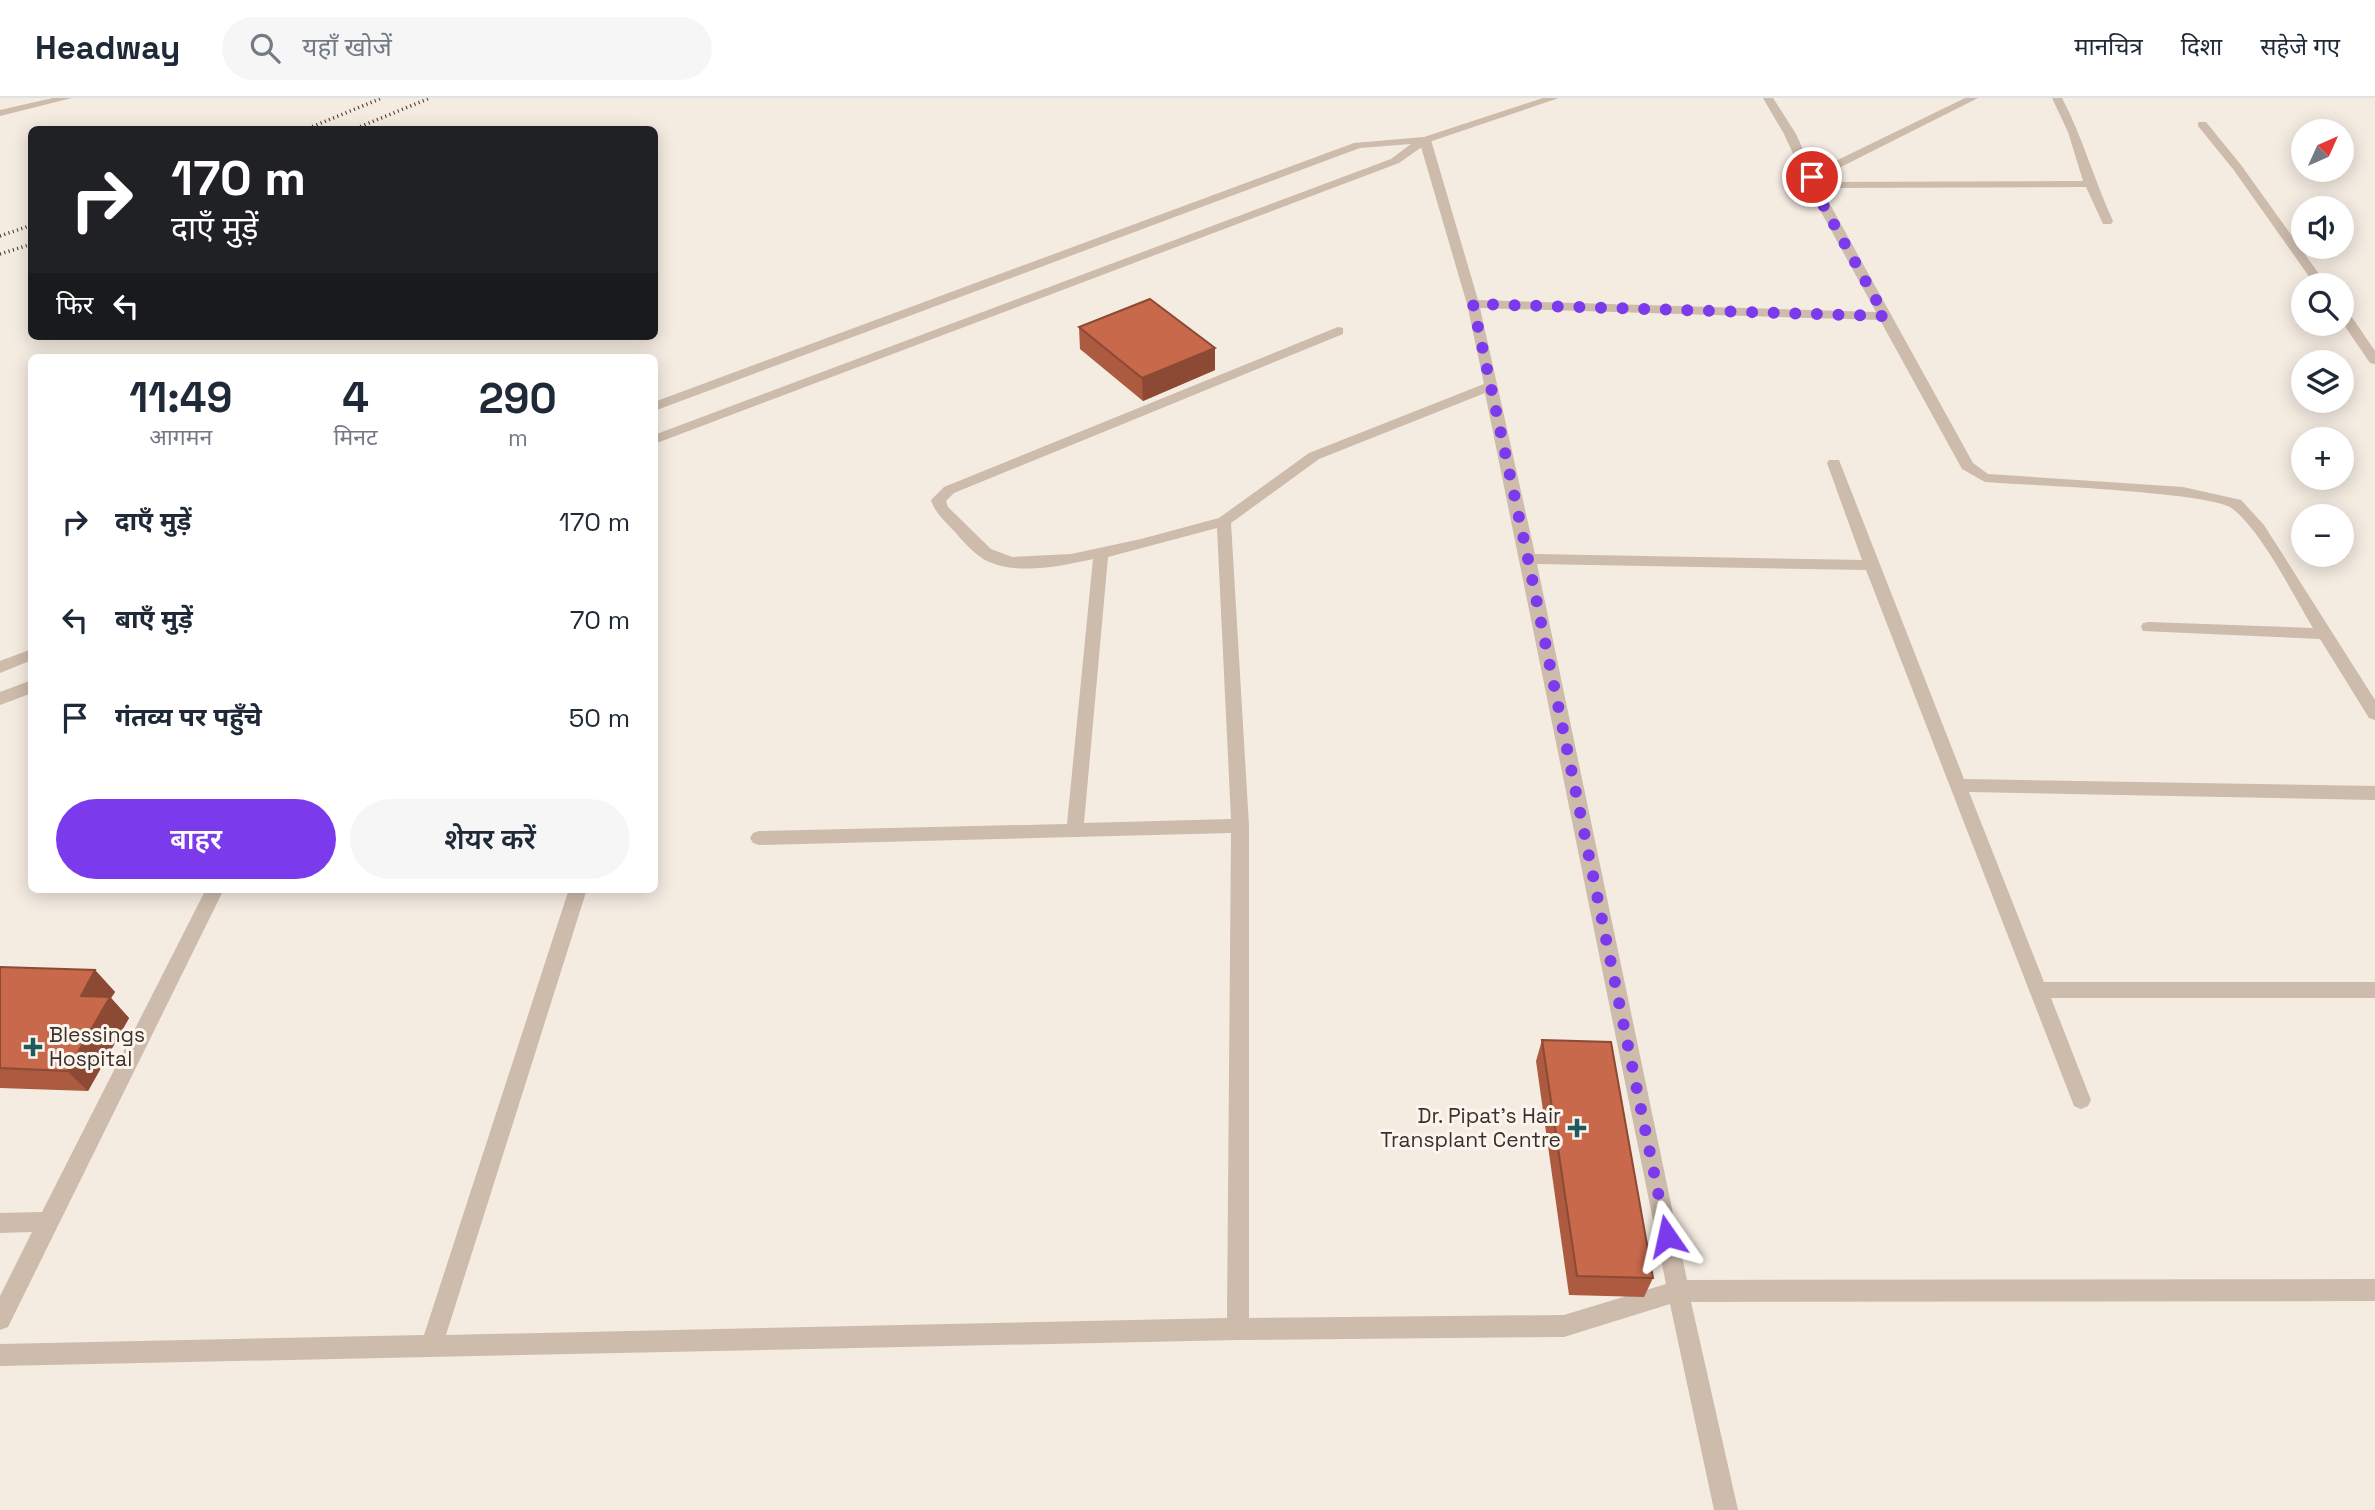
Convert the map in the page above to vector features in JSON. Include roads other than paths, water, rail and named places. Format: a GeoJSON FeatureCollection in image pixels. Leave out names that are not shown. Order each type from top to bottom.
{"type":"FeatureCollection","features":[{"type":"Feature","properties":{"kind":"street"},"geometry":{"type":"LineString","coordinates":[[0,114],[67,98]]}},
{"type":"Feature","properties":{"kind":"street"},"geometry":{"type":"LineString","coordinates":[[658,406],[1358,145],[1425,140],[1554,98]]}},
{"type":"Feature","properties":{"kind":"street"},"geometry":{"type":"LineString","coordinates":[[1768,98],[1814,181],[1821,201],[1968,466],[1985,478],[2183,492],[2236,503],[2259,528],[2375,714]]}},
{"type":"Feature","properties":{"kind":"street"},"geometry":{"type":"LineString","coordinates":[[1814,181],[1973,98]]}},
{"type":"Feature","properties":{"kind":"street"},"geometry":{"type":"LineString","coordinates":[[2057,98],[2074,132],[2090,184],[2107,221]]}},
{"type":"Feature","properties":{"kind":"street"},"geometry":{"type":"LineString","coordinates":[[2202,124],[2237,167],[2312,273]]}},
{"type":"Feature","properties":{"kind":"street"},"geometry":{"type":"LineString","coordinates":[[1425,140],[1473,304],[1726,1510]]}},
{"type":"Feature","properties":{"kind":"street"},"geometry":{"type":"LineString","coordinates":[[658,438],[1395,161],[1425,140]]}},
{"type":"Feature","properties":{"kind":"street"},"geometry":{"type":"LineString","coordinates":[[1814,181],[2090,184]]}},
{"type":"Feature","properties":{"kind":"street"},"geometry":{"type":"LineString","coordinates":[[1473,304],[1885,316]]}},
{"type":"Feature","properties":{"kind":"street"},"geometry":{"type":"LineString","coordinates":[[2354,330],[2375,360]]}},
{"type":"Feature","properties":{"kind":"street"},"geometry":{"type":"LineString","coordinates":[[1338,331],[950,490],[938,500],[941,509],[990,556],[1005,562],[1101,554],[1172,537],[1223,521],[1314,456],[1491,386]]}},
{"type":"Feature","properties":{"kind":"street"},"geometry":{"type":"LineString","coordinates":[[1834,463],[2081,1100]]}},
{"type":"Feature","properties":{"kind":"street"},"geometry":{"type":"LineString","coordinates":[[1223,521],[1240,826],[1238,1329]]}},
{"type":"Feature","properties":{"kind":"street"},"geometry":{"type":"LineString","coordinates":[[1075,829],[1101,554]]}},
{"type":"Feature","properties":{"kind":"street"},"geometry":{"type":"LineString","coordinates":[[1528,559],[1872,565]]}},
{"type":"Feature","properties":{"kind":"street"},"geometry":{"type":"LineString","coordinates":[[2149,627],[2325,634]]}},
{"type":"Feature","properties":{"kind":"street"},"geometry":{"type":"LineString","coordinates":[[0,667],[28,656]]}},
{"type":"Feature","properties":{"kind":"street"},"geometry":{"type":"LineString","coordinates":[[0,699],[28,688]]}},
{"type":"Feature","properties":{"kind":"street"},"geometry":{"type":"LineString","coordinates":[[1958,785],[2375,793]]}},
{"type":"Feature","properties":{"kind":"street"},"geometry":{"type":"LineString","coordinates":[[759,838],[1240,826]]}},
{"type":"Feature","properties":{"kind":"street"},"geometry":{"type":"LineString","coordinates":[[0,1319],[213,893]]}},
{"type":"Feature","properties":{"kind":"street"},"geometry":{"type":"LineString","coordinates":[[432,1344],[577,893]]}},
{"type":"Feature","properties":{"kind":"street"},"geometry":{"type":"LineString","coordinates":[[2038,990],[2375,990]]}},
{"type":"Feature","properties":{"kind":"street"},"geometry":{"type":"LineString","coordinates":[[0,1223],[47,1222]]}},
{"type":"Feature","properties":{"kind":"street"},"geometry":{"type":"LineString","coordinates":[[0,1355],[1238,1329],[1564,1326],[1678,1291],[2375,1290]]}},
{"type":"Feature","properties":{"kind":"railway"},"geometry":{"type":"LineString","coordinates":[[314,126],[382,98]]}},
{"type":"Feature","properties":{"kind":"railway"},"geometry":{"type":"LineString","coordinates":[[362,126],[430,98]]}},
{"type":"Feature","properties":{"kind":"railway"},"geometry":{"type":"LineString","coordinates":[[0,236],[28,226]]}},
{"type":"Feature","properties":{"kind":"railway"},"geometry":{"type":"LineString","coordinates":[[0,254],[28,245]]}},
{"type":"Feature","properties":{"kind":"place","name":"Blessings Hospital"},"geometry":{"type":"Point","coordinates":[33,1047]}},
{"type":"Feature","properties":{"kind":"place","name":"Dr. Pipat's Hair Transplant Centre"},"geometry":{"type":"Point","coordinates":[1577,1128]}}]}
